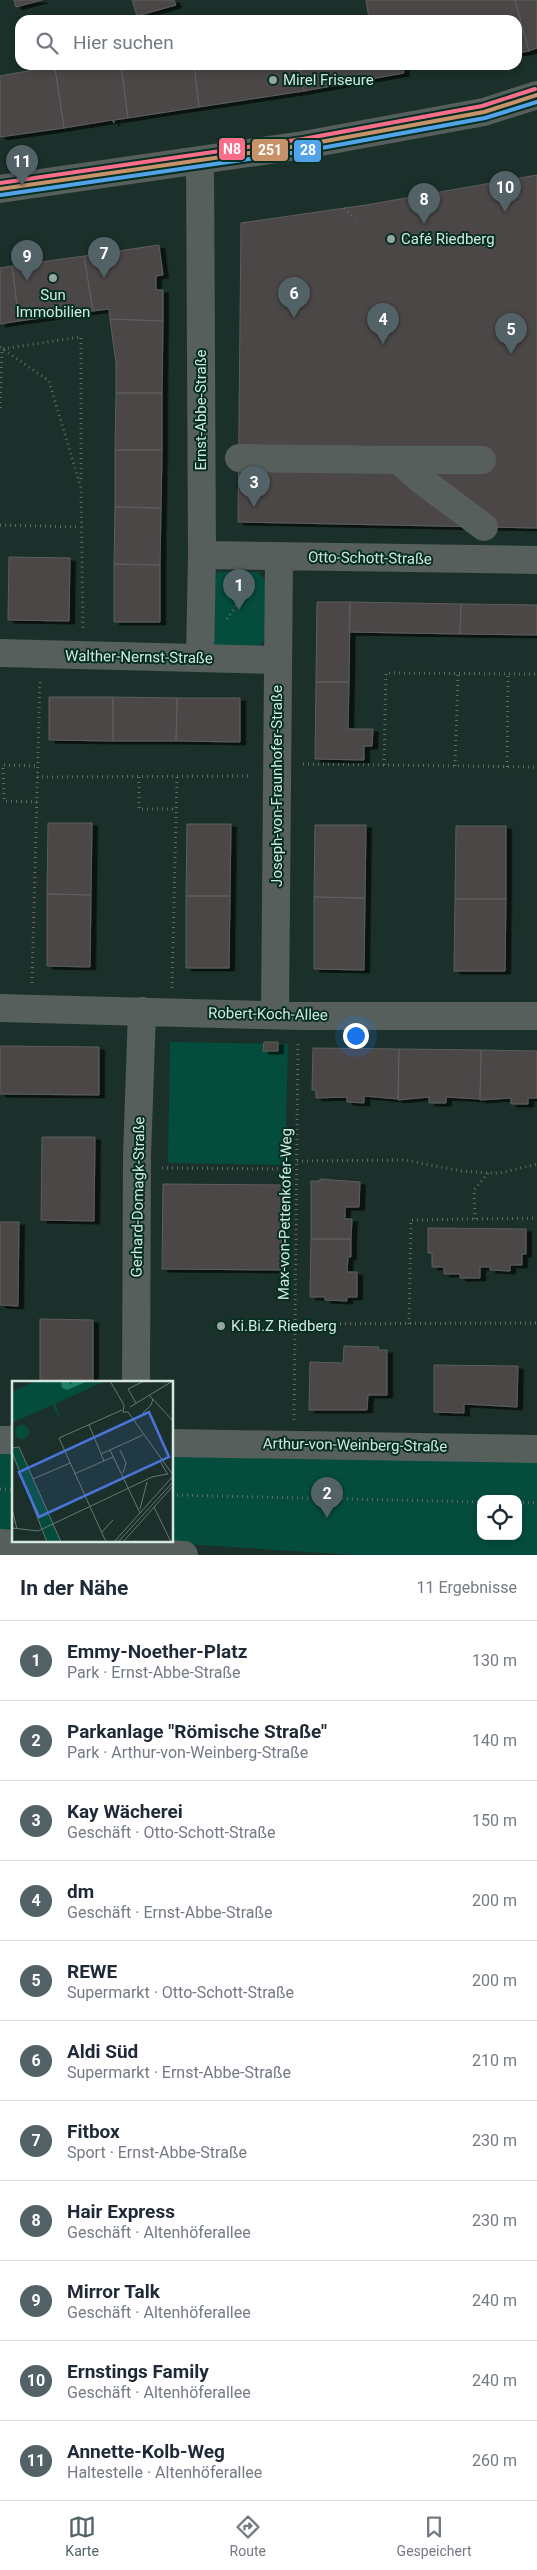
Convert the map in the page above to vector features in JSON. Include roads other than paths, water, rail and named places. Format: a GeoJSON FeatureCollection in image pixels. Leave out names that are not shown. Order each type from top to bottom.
{"type":"FeatureCollection","features":[{"type":"Feature","properties":{"kind":"street"},"geometry":{"type":"LineString","coordinates":[[0,189],[304,145],[484,112],[537,95]]}},
{"type":"Feature","properties":{"kind":"street"},"geometry":{"type":"LineString","coordinates":[[484,112],[537,113]]}},
{"type":"Feature","properties":{"kind":"street","name":"Ernst-Abbe-Straße"},"geometry":{"type":"LineString","coordinates":[[200,161],[202,555],[200,658]]}},
{"type":"Feature","properties":{"kind":"street"},"geometry":{"type":"LineString","coordinates":[[239,458],[482,460]]}},
{"type":"Feature","properties":{"kind":"street"},"geometry":{"type":"LineString","coordinates":[[398,460],[421,480],[484,527]]}},
{"type":"Feature","properties":{"kind":"street","name":"Otto-Schott-Straße"},"geometry":{"type":"LineString","coordinates":[[202,555],[537,560]]}},
{"type":"Feature","properties":{"kind":"street","name":"Joseph-von-Fraunhofer-Straße"},"geometry":{"type":"LineString","coordinates":[[274,557],[278,660],[277,770],[287,1016]]}},
{"type":"Feature","properties":{"kind":"street","name":"Walther-Nernst-Straße"},"geometry":{"type":"LineString","coordinates":[[0,653],[278,660]]}},
{"type":"Feature","properties":{"kind":"street","name":"Robert-Koch-Allee"},"geometry":{"type":"LineString","coordinates":[[0,1008],[287,1016],[537,1016]]}},
{"type":"Feature","properties":{"kind":"street","name":"Gerhard-Domagk-Straße"},"geometry":{"type":"LineString","coordinates":[[136,1381],[137,1168],[142,1011]]}},
{"type":"Feature","properties":{"kind":"street","name":"Arthur-von-Weinberg-Straße"},"geometry":{"type":"LineString","coordinates":[[174,1443],[293,1443],[537,1449]]}},
{"type":"Feature","properties":{"kind":"street"},"geometry":{"type":"LineString","coordinates":[[0,1543],[184,1555]]}},
{"type":"Feature","properties":{"kind":"place","name":"Mirel Friseure"},"geometry":{"type":"Point","coordinates":[273,80]}},
{"type":"Feature","properties":{"kind":"place","name":"Annette-Kolb-Weg"},"geometry":{"type":"Point","coordinates":[22,186]}},
{"type":"Feature","properties":{"kind":"place","name":"Ernstings Family"},"geometry":{"type":"Point","coordinates":[505,212]}},
{"type":"Feature","properties":{"kind":"place","name":"Hair Express"},"geometry":{"type":"Point","coordinates":[424,224]}},
{"type":"Feature","properties":{"kind":"place","name":"Café Riedberg"},"geometry":{"type":"Point","coordinates":[391,239]}},
{"type":"Feature","properties":{"kind":"place","name":"Sun Immobilien"},"geometry":{"type":"Point","coordinates":[53,278]}},
{"type":"Feature","properties":{"kind":"place","name":"Fitbox"},"geometry":{"type":"Point","coordinates":[104,278]}},
{"type":"Feature","properties":{"kind":"place","name":"Mirror Talk"},"geometry":{"type":"Point","coordinates":[27,281]}},
{"type":"Feature","properties":{"kind":"place","name":"Aldi Süd"},"geometry":{"type":"Point","coordinates":[294,318]}},
{"type":"Feature","properties":{"kind":"place","name":"dm"},"geometry":{"type":"Point","coordinates":[383,344]}},
{"type":"Feature","properties":{"kind":"place","name":"REWE"},"geometry":{"type":"Point","coordinates":[511,354]}},
{"type":"Feature","properties":{"kind":"place","name":"Kay Wächerei"},"geometry":{"type":"Point","coordinates":[254,507]}},
{"type":"Feature","properties":{"kind":"place","name":"Emmy-Noether-Platz"},"geometry":{"type":"Point","coordinates":[239,610]}},
{"type":"Feature","properties":{"kind":"place","name":"Ki.Bi.Z Riedberg"},"geometry":{"type":"Point","coordinates":[221,1326]}},
{"type":"Feature","properties":{"kind":"place","name":"Parkanlage \"Römische Straße\""},"geometry":{"type":"Point","coordinates":[327,1518]}}]}
